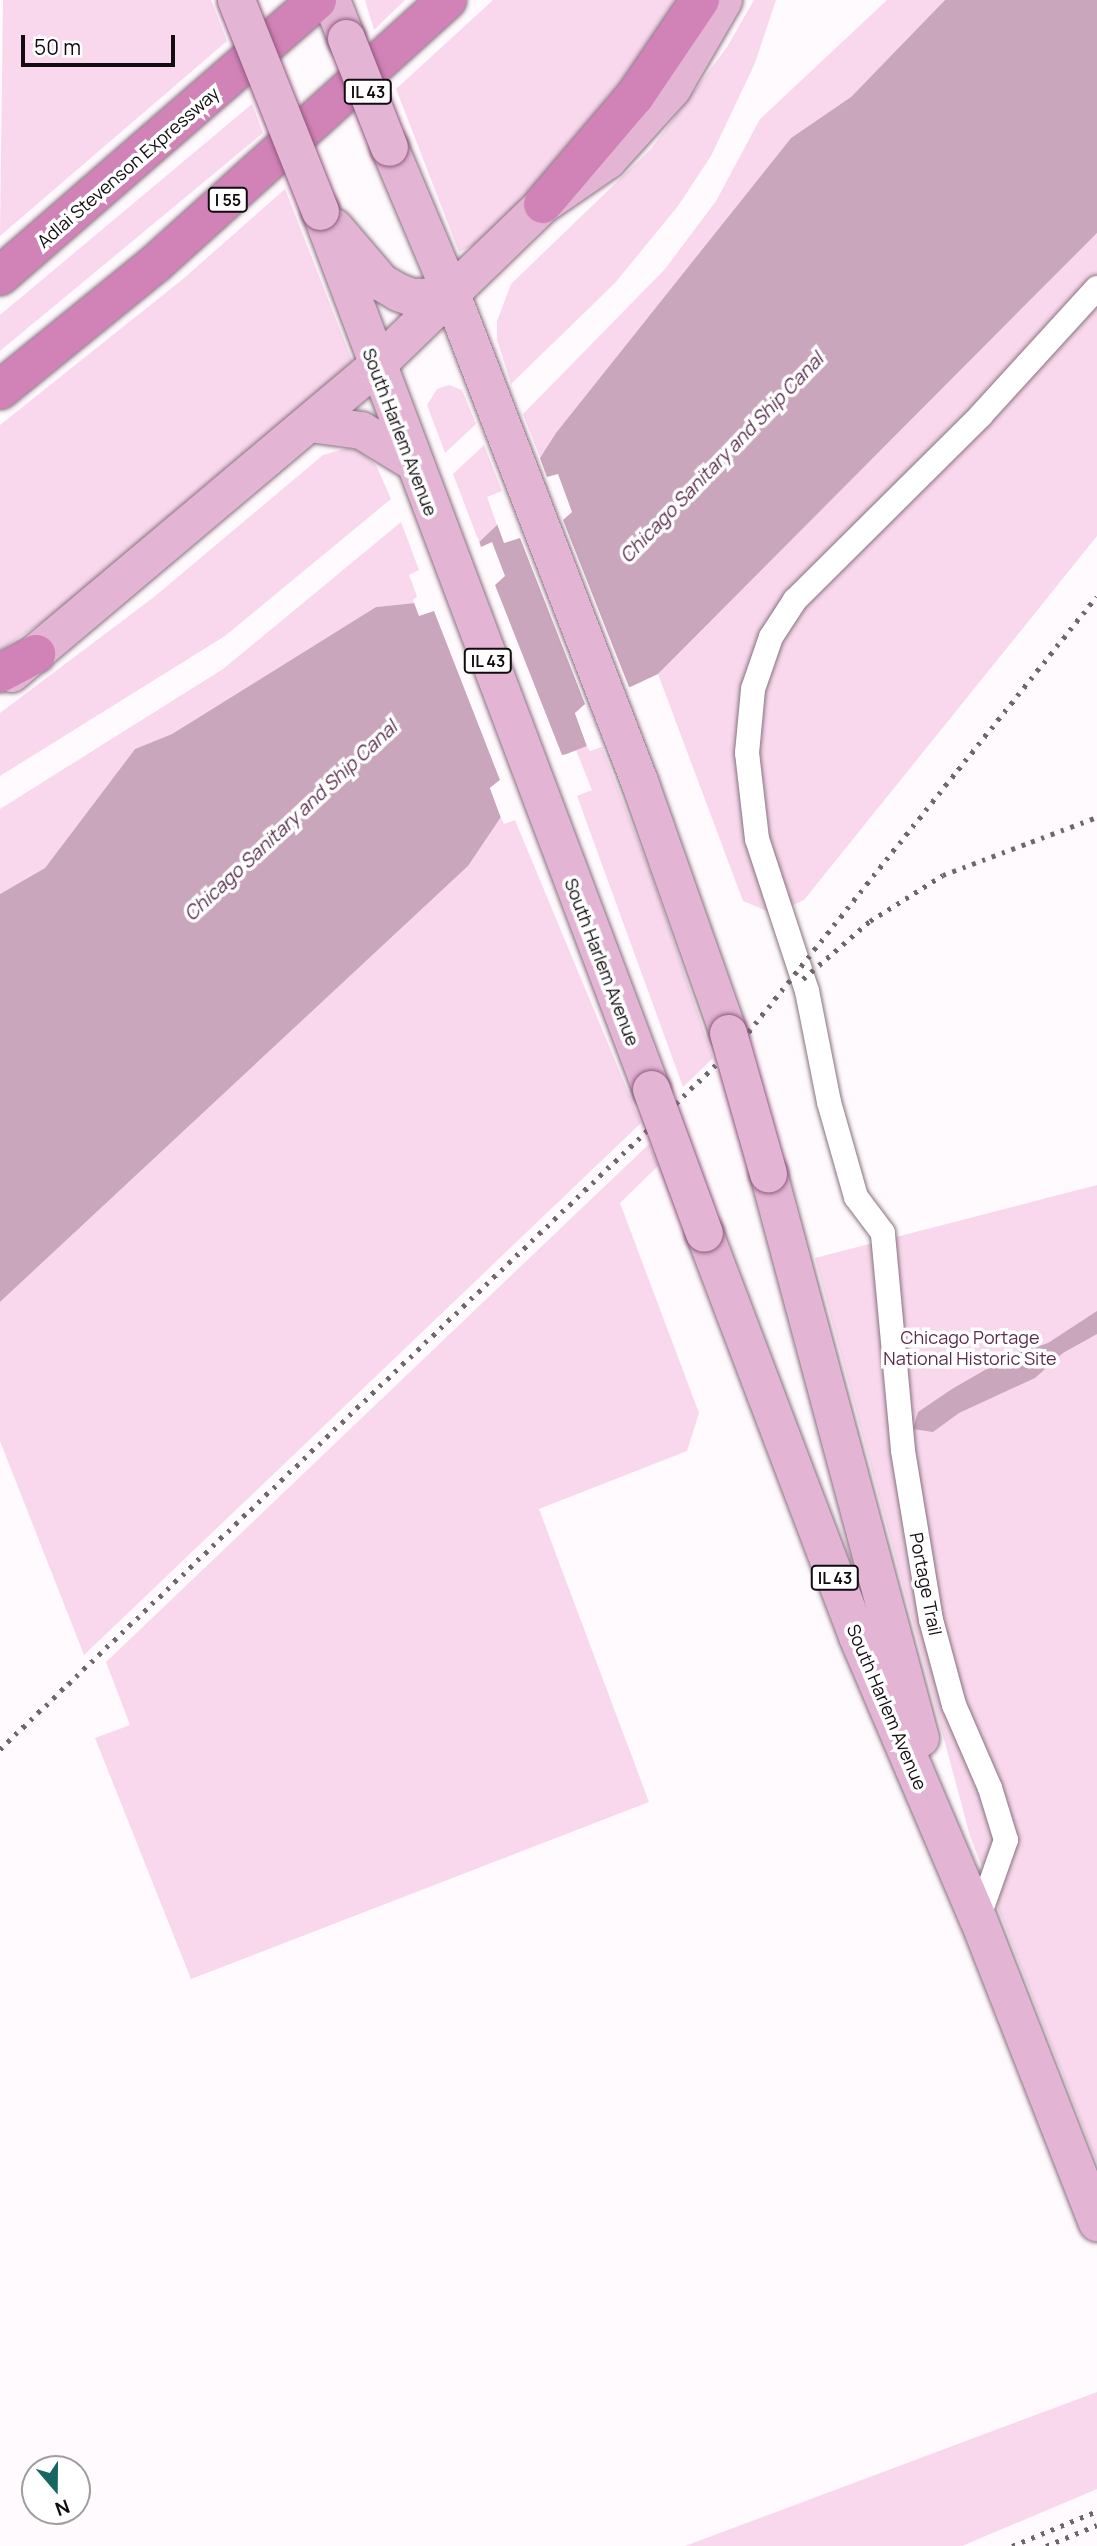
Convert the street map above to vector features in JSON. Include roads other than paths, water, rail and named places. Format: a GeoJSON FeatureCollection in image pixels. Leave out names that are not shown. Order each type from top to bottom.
{"type":"FeatureCollection","features":[{"type":"Feature","properties":{"kind":"highway","name":"Adlai Stevenson Expressway"},"geometry":{"type":"LineString","coordinates":[[0,276],[317,0]]}},
{"type":"Feature","properties":{"kind":"highway","name":"I 55"},"geometry":{"type":"LineString","coordinates":[[0,390],[154,265],[447,0]]}},
{"type":"Feature","properties":{"kind":"highway"},"geometry":{"type":"LineString","coordinates":[[543,204],[635,96],[700,0]]}},
{"type":"Feature","properties":{"kind":"highway"},"geometry":{"type":"LineString","coordinates":[[0,673],[36,654]]}},
{"type":"Feature","properties":{"kind":"main road","name":"South Harlem Avenue"},"geometry":{"type":"LineString","coordinates":[[236,0],[320,211],[375,366],[857,1636],[978,1919],[1097,2222]]}},
{"type":"Feature","properties":{"kind":"main road","name":"South Harlem Avenue"},"geometry":{"type":"LineString","coordinates":[[331,0],[389,147],[453,296],[700,946],[768,1173],[917,1726],[978,1919]]}},
{"type":"Feature","properties":{"kind":"main road"},"geometry":{"type":"LineString","coordinates":[[0,682],[375,366],[453,296],[543,204],[607,160],[672,88],[723,0]]}},
{"type":"Feature","properties":{"kind":"main road"},"geometry":{"type":"LineString","coordinates":[[320,211],[381,282],[412,297],[453,296]]}},
{"type":"Feature","properties":{"kind":"main road"},"geometry":{"type":"LineString","coordinates":[[309,423],[361,430],[412,461]]}},
{"type":"Feature","properties":{"kind":"street","name":"Portage Trail"},"geometry":{"type":"LineString","coordinates":[[978,1919],[1006,1840],[990,1788],[954,1705],[931,1620],[903,1450],[883,1233],[856,1197],[829,1102],[807,991],[757,839],[747,753],[753,689],[771,637],[795,600],[981,415],[1097,288]]}},
{"type":"Feature","properties":{"kind":"water","name":"Chicago Sanitary and Ship Canal"},"geometry":{"type":"Polygon","coordinates":[[[945,0],[1097,0],[1097,233],[658,674],[575,713],[587,746],[500,780],[490,788],[501,817],[468,866],[0,1302],[0,894],[45,868],[135,749],[172,734],[376,607],[415,603],[497,525],[556,433],[791,138],[851,97],[945,0]]]}},
{"type":"Feature","properties":{"kind":"water"},"geometry":{"type":"Polygon","coordinates":[[[1097,1311],[1097,1334],[1063,1353],[1035,1378],[959,1413],[933,1432],[913,1429],[918,1412],[952,1389],[1009,1356],[1048,1343],[1097,1311]]]}},
{"type":"Feature","properties":{"kind":"railway"},"geometry":{"type":"LineString","coordinates":[[0,1749],[742,1040],[1097,596]]}},
{"type":"Feature","properties":{"kind":"railway"},"geometry":{"type":"LineString","coordinates":[[803,979],[870,921],[943,875],[1097,817]]}},
{"type":"Feature","properties":{"kind":"railway"},"geometry":{"type":"LineString","coordinates":[[1012,2546],[1097,2511]]}},
{"type":"Feature","properties":{"kind":"railway"},"geometry":{"type":"LineString","coordinates":[[1046,2546],[1097,2525]]}},
{"type":"Feature","properties":{"kind":"park label","name":"Chicago Portage National Historic Site"},"geometry":{"type":"Point","coordinates":[970,1348]}}]}
